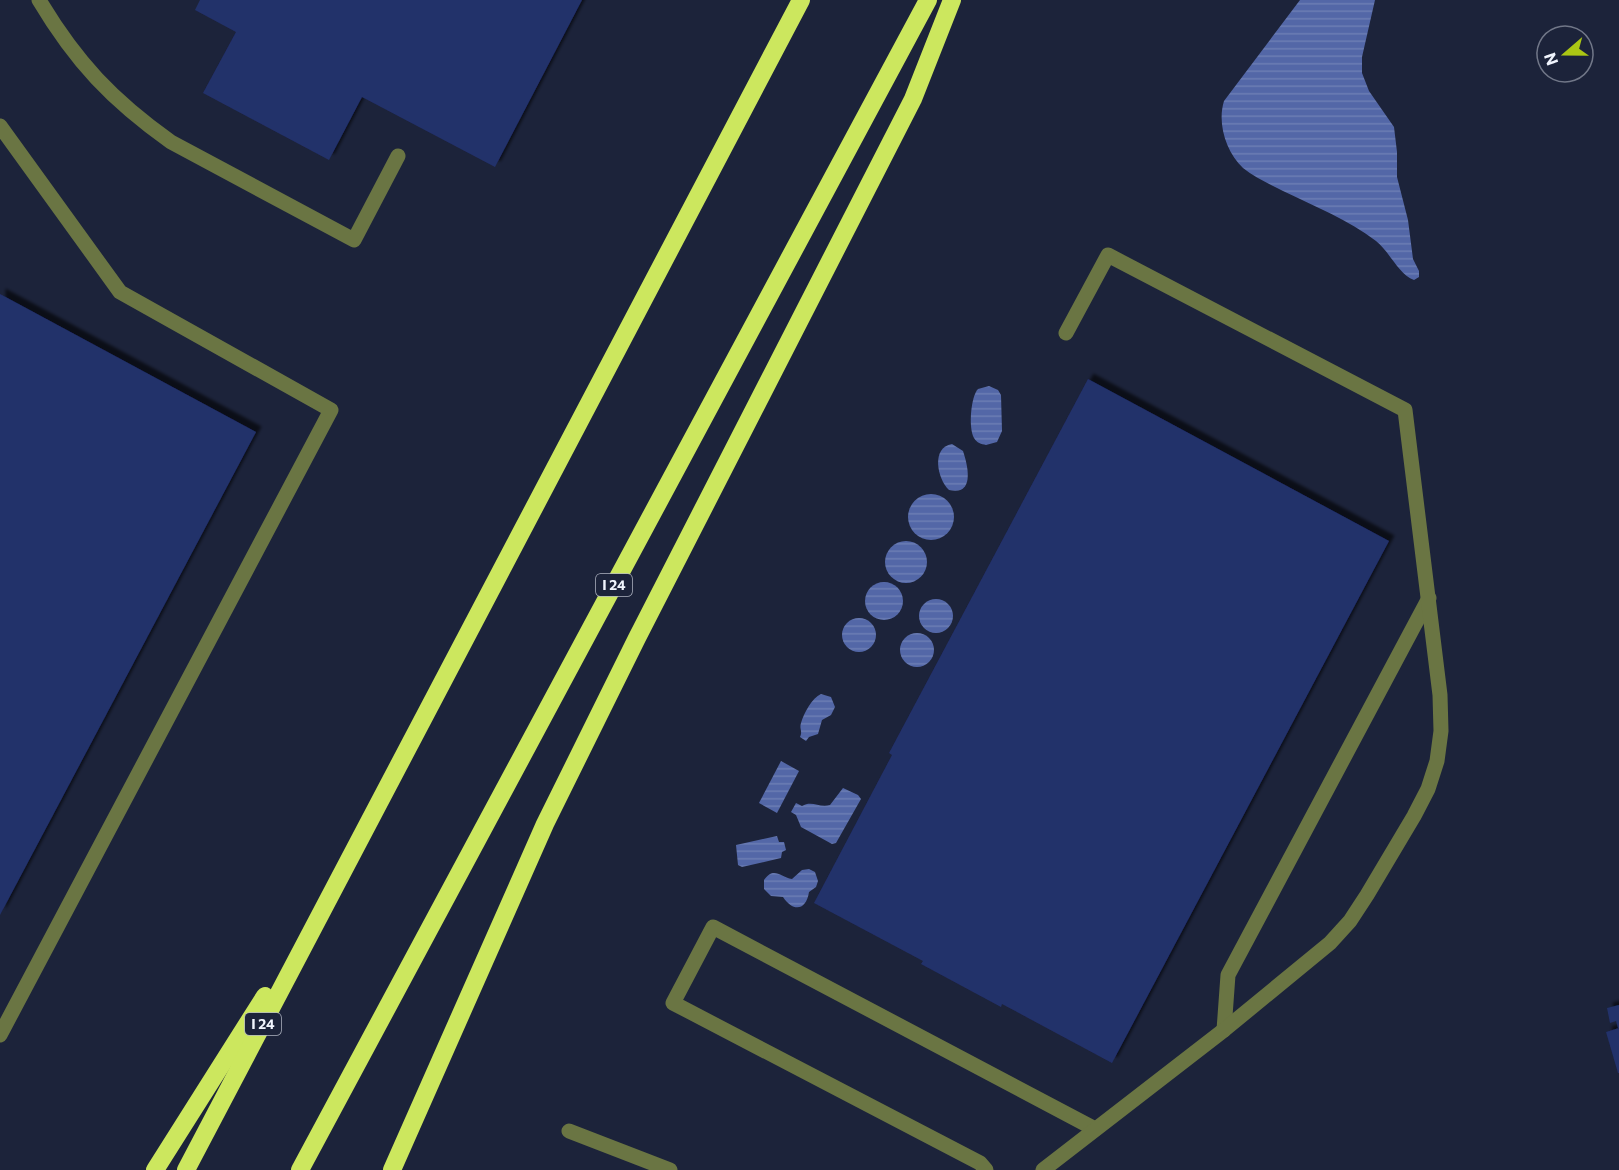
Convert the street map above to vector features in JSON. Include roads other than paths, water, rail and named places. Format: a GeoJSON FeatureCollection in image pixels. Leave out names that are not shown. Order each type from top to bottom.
{"type":"FeatureCollection","features":[{"type":"Feature","properties":{"kind":"highway","name":"I 24"},"geometry":{"type":"LineString","coordinates":[[186,1170],[801,0]]}},
{"type":"Feature","properties":{"kind":"highway","name":"I 24"},"geometry":{"type":"LineString","coordinates":[[300,1170],[928,0]]}},
{"type":"Feature","properties":{"kind":"highway"},"geometry":{"type":"LineString","coordinates":[[392,1170],[545,824],[637,638],[913,99],[952,0]]}},
{"type":"Feature","properties":{"kind":"highway"},"geometry":{"type":"LineString","coordinates":[[155,1170],[340,878]]}},
{"type":"Feature","properties":{"kind":"lane"},"geometry":{"type":"LineString","coordinates":[[39,0],[64,41],[96,80],[153,129],[171,142],[354,240],[398,156]]}},
{"type":"Feature","properties":{"kind":"lane"},"geometry":{"type":"LineString","coordinates":[[0,126],[120,292],[331,410],[0,1035]]}},
{"type":"Feature","properties":{"kind":"lane"},"geometry":{"type":"LineString","coordinates":[[1043,1170],[1307,963],[1350,921],[1428,789],[1437,760],[1441,732],[1440,694],[1405,410],[1108,255],[1066,333]]}},
{"type":"Feature","properties":{"kind":"lane"},"geometry":{"type":"LineString","coordinates":[[1224,1030],[1228,975],[1429,598]]}},
{"type":"Feature","properties":{"kind":"lane"},"geometry":{"type":"LineString","coordinates":[[986,1170],[980,1162],[673,1003],[713,927],[1095,1129]]}},
{"type":"Feature","properties":{"kind":"lane"},"geometry":{"type":"LineString","coordinates":[[569,1131],[670,1170]]}},
{"type":"Feature","properties":{"kind":"water"},"geometry":{"type":"Polygon","coordinates":[[[1300,0],[1375,0],[1362,57],[1362,73],[1369,91],[1394,127],[1397,177],[1408,220],[1413,259],[1419,271],[1419,277],[1414,280],[1403,273],[1381,246],[1366,233],[1248,172],[1232,154],[1224,137],[1222,110],[1224,101],[1300,0]]]}},
{"type":"Feature","properties":{"kind":"water"},"geometry":{"type":"Polygon","coordinates":[[[989,386],[998,390],[1001,395],[1002,431],[997,442],[986,445],[974,438],[971,412],[978,389],[989,386]]]}},
{"type":"Feature","properties":{"kind":"water"},"geometry":{"type":"Polygon","coordinates":[[[952,444],[963,451],[968,472],[966,484],[963,489],[957,491],[949,490],[945,485],[941,479],[938,464],[941,451],[945,446],[952,444]]]}},
{"type":"Feature","properties":{"kind":"water"},"geometry":{"type":"Polygon","coordinates":[[[931,494],[940,495],[947,501],[953,508],[953,526],[947,533],[940,539],[931,540],[922,539],[915,533],[909,526],[908,517],[909,508],[915,501],[922,495],[931,494]]]}},
{"type":"Feature","properties":{"kind":"water"},"geometry":{"type":"Polygon","coordinates":[[[906,541],[914,542],[921,547],[926,554],[926,570],[921,577],[914,582],[906,583],[898,582],[891,577],[886,570],[885,562],[886,554],[891,547],[898,542],[906,541]]]}},
{"type":"Feature","properties":{"kind":"water"},"geometry":{"type":"Polygon","coordinates":[[[884,582],[891,583],[897,588],[902,594],[902,608],[897,614],[891,619],[884,620],[877,619],[871,614],[866,608],[865,601],[866,594],[871,588],[877,583],[884,582]]]}},
{"type":"Feature","properties":{"kind":"water"},"geometry":{"type":"Polygon","coordinates":[[[936,599],[948,604],[953,616],[948,628],[936,633],[924,628],[919,616],[924,604],[936,599]]]}},
{"type":"Feature","properties":{"kind":"water"},"geometry":{"type":"Polygon","coordinates":[[[859,618],[871,623],[876,635],[871,647],[859,652],[847,647],[842,635],[847,623],[859,618]]]}},
{"type":"Feature","properties":{"kind":"water"},"geometry":{"type":"Polygon","coordinates":[[[917,633],[929,638],[934,650],[929,662],[917,667],[905,662],[900,650],[905,638],[917,633]]]}},
{"type":"Feature","properties":{"kind":"water"},"geometry":{"type":"Polygon","coordinates":[[[821,694],[831,697],[835,707],[831,715],[822,720],[818,734],[809,737],[806,741],[800,737],[801,723],[809,706],[821,694]]]}},
{"type":"Feature","properties":{"kind":"water"},"geometry":{"type":"Polygon","coordinates":[[[781,761],[799,771],[777,813],[759,803],[781,761]]]}},
{"type":"Feature","properties":{"kind":"water"},"geometry":{"type":"Polygon","coordinates":[[[843,788],[858,795],[861,799],[836,843],[832,844],[801,827],[796,815],[791,812],[796,803],[802,806],[806,804],[830,805],[843,788]]]}},
{"type":"Feature","properties":{"kind":"water"},"geometry":{"type":"Polygon","coordinates":[[[777,836],[779,842],[784,842],[786,850],[782,852],[781,858],[742,867],[738,865],[736,845],[777,836]]]}},
{"type":"Feature","properties":{"kind":"water"},"geometry":{"type":"Polygon","coordinates":[[[809,869],[815,872],[818,881],[802,906],[795,907],[783,897],[771,896],[764,889],[764,880],[771,874],[777,873],[792,879],[802,870],[809,869]]]}}]}
